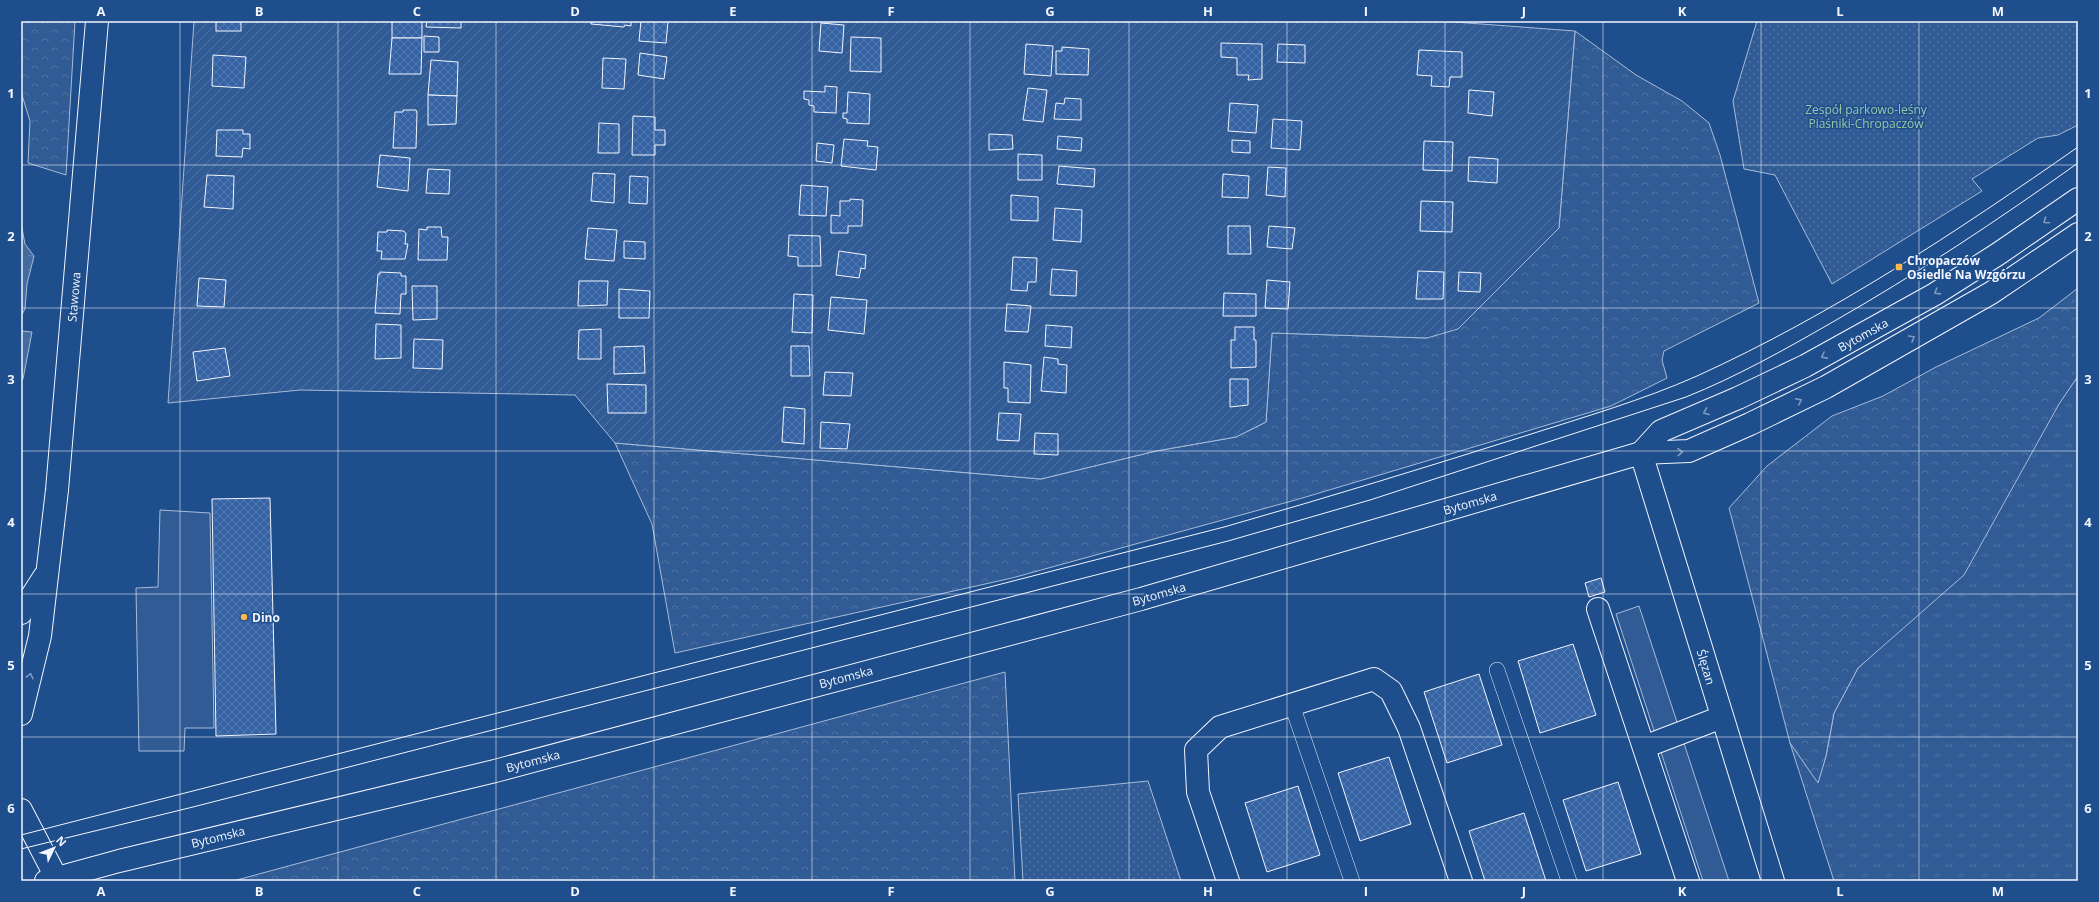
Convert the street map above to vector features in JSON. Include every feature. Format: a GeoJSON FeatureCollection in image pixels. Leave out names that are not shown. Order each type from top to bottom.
{"type":"FeatureCollection","features":[{"type":"Feature","properties":{"kind":"main road","name":"Stawowa"},"geometry":{"type":"LineString","coordinates":[[21,714],[40,636],[62,428],[97,21]]}},
{"type":"Feature","properties":{"kind":"main road","name":"Bytomska"},"geometry":{"type":"LineString","coordinates":[[1641,453],[1661,430],[1738,398],[1805,366],[1935,294],[1998,254],[2078,199]]}},
{"type":"Feature","properties":{"kind":"main road","name":"Bytomska"},"geometry":{"type":"LineString","coordinates":[[52,880],[119,861],[495,771],[1141,599],[1641,453],[1689,451],[1750,424],[1826,387],[1991,293],[2078,234]]}},
{"type":"Feature","properties":{"kind":"main road","name":"Ślęzan"},"geometry":{"type":"LineString","coordinates":[[1641,453],[1773,881]]}},
{"type":"Feature","properties":{"kind":"main road"},"geometry":{"type":"LineString","coordinates":[[21,613],[46,572]]}},
{"type":"Feature","properties":{"kind":"main road"},"geometry":{"type":"LineString","coordinates":[[1598,609],[1688,881]]}},
{"type":"Feature","properties":{"kind":"main road"},"geometry":{"type":"LineString","coordinates":[[1228,881],[1198,792],[1196,750],[1220,727],[1374,679],[1391,691],[1409,728],[1461,881]]}},
{"type":"Feature","properties":{"kind":"main road"},"geometry":{"type":"LineString","coordinates":[[1644,747],[1722,717]]}},
{"type":"Feature","properties":{"kind":"main road"},"geometry":{"type":"LineString","coordinates":[[21,810],[52,880]]}},
{"type":"Feature","properties":{"kind":"lane"},"geometry":{"type":"LineString","coordinates":[[1497,670],[1570,881]]}},
{"type":"Feature","properties":{"kind":"lane"},"geometry":{"type":"LineString","coordinates":[[1292,705],[1352,881]]}},
{"type":"Feature","properties":{"kind":"green space"},"geometry":{"type":"Polygon","coordinates":[[[21,21],[75,21],[66,175],[28,163],[30,121],[21,92],[21,21]]]}},
{"type":"Feature","properties":{"kind":"green space"},"geometry":{"type":"Polygon","coordinates":[[[194,21],[1441,21],[1575,31],[1559,228],[1458,329],[1427,338],[1272,333],[1266,422],[1236,437],[1156,451],[1041,479],[615,443],[575,395],[300,390],[168,403],[194,21]]]}},
{"type":"Feature","properties":{"kind":"green space","name":"Zespół parkowo-leśny Piaśniki-Chropaczów"},"geometry":{"type":"Polygon","coordinates":[[[1757,21],[2078,21],[2078,125],[2058,135],[2038,138],[1972,179],[1982,191],[1832,284],[1775,175],[1744,169],[1733,101],[1757,21]]]}},
{"type":"Feature","properties":{"kind":"green space"},"geometry":{"type":"Polygon","coordinates":[[[1575,31],[1636,75],[1682,101],[1709,123],[1720,155],[1759,303],[1664,351],[1662,360],[1667,378],[1611,406],[1299,499],[1012,578],[675,653],[652,524],[615,443],[1041,479],[1156,451],[1236,437],[1266,422],[1272,333],[1427,338],[1559,228],[1575,31]]]}},
{"type":"Feature","properties":{"kind":"green space"},"geometry":{"type":"Polygon","coordinates":[[[2078,288],[2078,376],[2059,404],[1964,575],[1858,668],[1834,713],[1826,756],[1818,783],[1790,743],[1729,508],[1767,466],[1832,416],[1883,396],[1936,367],[2039,318],[2078,288]]]}},
{"type":"Feature","properties":{"kind":"green space"},"geometry":{"type":"Polygon","coordinates":[[[2078,376],[2078,881],[1834,881],[1790,743],[1818,782],[1826,756],[1834,713],[1858,668],[1908,622],[2078,376]]]}},
{"type":"Feature","properties":{"kind":"green space"},"geometry":{"type":"Polygon","coordinates":[[[1005,672],[1015,881],[233,881],[1005,672]]]}},
{"type":"Feature","properties":{"kind":"green space"},"geometry":{"type":"Polygon","coordinates":[[[1148,781],[1181,881],[1023,881],[1018,794],[1148,781]]]}},
{"type":"Feature","properties":{"kind":"shaded area"},"geometry":{"type":"Polygon","coordinates":[[[160,510],[210,513],[214,728],[185,728],[184,751],[139,751],[136,588],[158,587],[160,510]]]}},
{"type":"Feature","properties":{"kind":"shaded area"},"geometry":{"type":"Polygon","coordinates":[[[1639,606],[1729,881],[1703,881],[1616,614],[1639,606]]]}},
{"type":"Feature","properties":{"kind":"water"},"geometry":{"type":"Polygon","coordinates":[[[21,223],[25,244],[34,256],[27,284],[25,309],[21,316],[21,223]]]}},
{"type":"Feature","properties":{"kind":"water"},"geometry":{"type":"Polygon","coordinates":[[[21,328],[22,331],[32,332],[23,379],[21,381],[21,328]]]}},
{"type":"Feature","properties":{"kind":"building"},"geometry":{"type":"Polygon","coordinates":[[[216,21],[241,21],[241,31],[216,31],[216,21]]]}},
{"type":"Feature","properties":{"kind":"building"},"geometry":{"type":"Polygon","coordinates":[[[392,21],[422,21],[422,38],[392,38],[392,21]]]}},
{"type":"Feature","properties":{"kind":"building"},"geometry":{"type":"Polygon","coordinates":[[[427,21],[461,21],[461,28],[426,27],[427,21]]]}},
{"type":"Feature","properties":{"kind":"building"},"geometry":{"type":"Polygon","coordinates":[[[591,21],[631,21],[631,26],[625,25],[624,27],[591,24],[591,21]]]}},
{"type":"Feature","properties":{"kind":"building"},"geometry":{"type":"Polygon","coordinates":[[[641,21],[668,21],[666,43],[639,41],[641,21]]]}},
{"type":"Feature","properties":{"kind":"building"},"geometry":{"type":"Polygon","coordinates":[[[821,23],[844,25],[842,53],[819,51],[821,23]]]}},
{"type":"Feature","properties":{"kind":"building"},"geometry":{"type":"Polygon","coordinates":[[[424,36],[439,37],[439,52],[424,52],[424,36]]]}},
{"type":"Feature","properties":{"kind":"building"},"geometry":{"type":"Polygon","coordinates":[[[851,37],[881,38],[881,72],[850,71],[851,37]]]}},
{"type":"Feature","properties":{"kind":"building"},"geometry":{"type":"Polygon","coordinates":[[[392,38],[422,38],[421,74],[389,74],[392,38]]]}},
{"type":"Feature","properties":{"kind":"building"},"geometry":{"type":"Polygon","coordinates":[[[1221,43],[1262,44],[1262,79],[1248,80],[1249,75],[1237,75],[1237,58],[1221,57],[1221,43]]]}},
{"type":"Feature","properties":{"kind":"building"},"geometry":{"type":"Polygon","coordinates":[[[1026,44],[1053,46],[1051,76],[1024,74],[1026,44]]]}},
{"type":"Feature","properties":{"kind":"building"},"geometry":{"type":"Polygon","coordinates":[[[1278,44],[1305,45],[1305,63],[1277,62],[1278,44]]]}},
{"type":"Feature","properties":{"kind":"building"},"geometry":{"type":"Polygon","coordinates":[[[1062,47],[1089,49],[1088,75],[1056,74],[1056,51],[1062,51],[1062,47]]]}},
{"type":"Feature","properties":{"kind":"building"},"geometry":{"type":"Polygon","coordinates":[[[1419,50],[1462,52],[1462,77],[1450,77],[1449,87],[1431,86],[1432,76],[1417,75],[1419,50]]]}},
{"type":"Feature","properties":{"kind":"building"},"geometry":{"type":"Polygon","coordinates":[[[640,53],[667,57],[664,79],[638,75],[640,53]]]}},
{"type":"Feature","properties":{"kind":"building"},"geometry":{"type":"Polygon","coordinates":[[[213,55],[246,57],[244,88],[212,86],[213,55]]]}},
{"type":"Feature","properties":{"kind":"building"},"geometry":{"type":"Polygon","coordinates":[[[603,58],[626,59],[624,89],[602,88],[603,58]]]}},
{"type":"Feature","properties":{"kind":"building"},"geometry":{"type":"Polygon","coordinates":[[[431,60],[458,62],[457,96],[428,95],[431,60]]]}},
{"type":"Feature","properties":{"kind":"building"},"geometry":{"type":"Polygon","coordinates":[[[825,86],[837,87],[836,113],[814,112],[814,106],[809,105],[809,100],[804,99],[804,91],[825,92],[825,86]]]}},
{"type":"Feature","properties":{"kind":"building"},"geometry":{"type":"Polygon","coordinates":[[[1028,88],[1047,90],[1043,122],[1023,120],[1028,88]]]}},
{"type":"Feature","properties":{"kind":"building"},"geometry":{"type":"Polygon","coordinates":[[[1469,90],[1494,92],[1492,116],[1468,113],[1469,90]]]}},
{"type":"Feature","properties":{"kind":"building"},"geometry":{"type":"Polygon","coordinates":[[[848,92],[870,94],[869,124],[847,123],[847,119],[843,118],[843,113],[847,113],[848,92]]]}},
{"type":"Feature","properties":{"kind":"building"},"geometry":{"type":"Polygon","coordinates":[[[428,95],[457,96],[456,124],[428,125],[428,95]]]}},
{"type":"Feature","properties":{"kind":"building"},"geometry":{"type":"Polygon","coordinates":[[[1065,98],[1081,99],[1081,120],[1054,119],[1056,103],[1064,104],[1065,98]]]}},
{"type":"Feature","properties":{"kind":"building"},"geometry":{"type":"Polygon","coordinates":[[[1230,103],[1258,105],[1256,133],[1228,131],[1230,103]]]}},
{"type":"Feature","properties":{"kind":"building"},"geometry":{"type":"Polygon","coordinates":[[[403,110],[416,110],[417,112],[416,148],[393,148],[395,112],[403,112],[403,110]]]}},
{"type":"Feature","properties":{"kind":"building"},"geometry":{"type":"Polygon","coordinates":[[[633,116],[655,117],[655,130],[665,130],[665,145],[655,145],[655,155],[632,155],[633,116]]]}},
{"type":"Feature","properties":{"kind":"building"},"geometry":{"type":"Polygon","coordinates":[[[1273,119],[1302,121],[1300,150],[1271,148],[1273,119]]]}},
{"type":"Feature","properties":{"kind":"building"},"geometry":{"type":"Polygon","coordinates":[[[599,123],[619,124],[619,153],[598,153],[599,123]]]}},
{"type":"Feature","properties":{"kind":"building"},"geometry":{"type":"Polygon","coordinates":[[[217,130],[243,130],[243,134],[250,134],[250,149],[243,148],[242,157],[216,156],[217,130]]]}},
{"type":"Feature","properties":{"kind":"building"},"geometry":{"type":"Polygon","coordinates":[[[989,134],[1012,135],[1013,149],[989,150],[989,134]]]}},
{"type":"Feature","properties":{"kind":"building"},"geometry":{"type":"Polygon","coordinates":[[[1058,136],[1082,138],[1081,151],[1057,149],[1058,136]]]}},
{"type":"Feature","properties":{"kind":"building"},"geometry":{"type":"Polygon","coordinates":[[[844,139],[868,141],[867,146],[878,147],[876,170],[841,166],[844,139]]]}},
{"type":"Feature","properties":{"kind":"building"},"geometry":{"type":"Polygon","coordinates":[[[1232,140],[1250,141],[1250,153],[1232,152],[1232,140]]]}},
{"type":"Feature","properties":{"kind":"building"},"geometry":{"type":"Polygon","coordinates":[[[1424,141],[1453,142],[1452,171],[1423,170],[1424,141]]]}},
{"type":"Feature","properties":{"kind":"building"},"geometry":{"type":"Polygon","coordinates":[[[817,143],[834,145],[832,163],[816,161],[817,143]]]}},
{"type":"Feature","properties":{"kind":"building"},"geometry":{"type":"Polygon","coordinates":[[[1018,154],[1042,155],[1042,180],[1018,180],[1018,154]]]}},
{"type":"Feature","properties":{"kind":"building"},"geometry":{"type":"Polygon","coordinates":[[[380,155],[410,158],[408,191],[377,187],[380,155]]]}},
{"type":"Feature","properties":{"kind":"building"},"geometry":{"type":"Polygon","coordinates":[[[1469,157],[1498,159],[1497,183],[1468,181],[1469,157]]]}},
{"type":"Feature","properties":{"kind":"building"},"geometry":{"type":"Polygon","coordinates":[[[1059,166],[1095,169],[1094,187],[1057,184],[1059,166]]]}},
{"type":"Feature","properties":{"kind":"building"},"geometry":{"type":"Polygon","coordinates":[[[1268,167],[1286,168],[1285,197],[1266,195],[1268,167]]]}},
{"type":"Feature","properties":{"kind":"building"},"geometry":{"type":"Polygon","coordinates":[[[428,169],[450,170],[449,194],[426,193],[428,169]]]}},
{"type":"Feature","properties":{"kind":"building"},"geometry":{"type":"Polygon","coordinates":[[[593,173],[615,174],[614,203],[591,201],[593,173]]]}},
{"type":"Feature","properties":{"kind":"building"},"geometry":{"type":"Polygon","coordinates":[[[1223,174],[1249,176],[1248,198],[1222,197],[1223,174]]]}},
{"type":"Feature","properties":{"kind":"building"},"geometry":{"type":"Polygon","coordinates":[[[207,175],[234,176],[233,209],[204,207],[207,175]]]}},
{"type":"Feature","properties":{"kind":"building"},"geometry":{"type":"Polygon","coordinates":[[[630,176],[648,177],[647,204],[629,203],[630,176]]]}},
{"type":"Feature","properties":{"kind":"building"},"geometry":{"type":"Polygon","coordinates":[[[801,185],[828,187],[826,216],[799,215],[801,185]]]}},
{"type":"Feature","properties":{"kind":"building"},"geometry":{"type":"Polygon","coordinates":[[[1011,195],[1038,197],[1038,221],[1011,220],[1011,195]]]}},
{"type":"Feature","properties":{"kind":"building"},"geometry":{"type":"Polygon","coordinates":[[[850,199],[863,200],[862,226],[848,226],[848,233],[831,233],[831,215],[840,216],[840,201],[850,201],[850,199]]]}},
{"type":"Feature","properties":{"kind":"building"},"geometry":{"type":"Polygon","coordinates":[[[1421,201],[1453,202],[1452,232],[1420,231],[1421,201]]]}},
{"type":"Feature","properties":{"kind":"building"},"geometry":{"type":"Polygon","coordinates":[[[1055,208],[1082,210],[1081,242],[1053,240],[1055,208]]]}},
{"type":"Feature","properties":{"kind":"building"},"geometry":{"type":"Polygon","coordinates":[[[1228,226],[1250,226],[1251,254],[1228,254],[1228,226]]]}},
{"type":"Feature","properties":{"kind":"building"},"geometry":{"type":"Polygon","coordinates":[[[1269,226],[1295,228],[1292,249],[1267,247],[1269,226]]]}},
{"type":"Feature","properties":{"kind":"building"},"geometry":{"type":"Polygon","coordinates":[[[427,227],[441,227],[442,237],[448,237],[447,260],[418,260],[419,229],[427,230],[427,227]]]}},
{"type":"Feature","properties":{"kind":"building"},"geometry":{"type":"Polygon","coordinates":[[[588,228],[617,230],[614,261],[585,259],[588,228]]]}},
{"type":"Feature","properties":{"kind":"building"},"geometry":{"type":"Polygon","coordinates":[[[387,230],[404,231],[406,234],[405,244],[408,244],[405,259],[381,259],[382,251],[377,251],[378,232],[387,232],[387,230]]]}},
{"type":"Feature","properties":{"kind":"building"},"geometry":{"type":"Polygon","coordinates":[[[789,235],[820,236],[821,266],[798,266],[798,257],[788,256],[789,235]]]}},
{"type":"Feature","properties":{"kind":"building"},"geometry":{"type":"Polygon","coordinates":[[[624,241],[645,242],[645,259],[624,258],[624,241]]]}},
{"type":"Feature","properties":{"kind":"building"},"geometry":{"type":"Polygon","coordinates":[[[839,251],[866,255],[865,269],[861,268],[859,278],[836,275],[839,251]]]}},
{"type":"Feature","properties":{"kind":"building"},"geometry":{"type":"Polygon","coordinates":[[[1013,257],[1037,258],[1036,282],[1028,282],[1027,291],[1011,290],[1013,257]]]}},
{"type":"Feature","properties":{"kind":"building"},"geometry":{"type":"Polygon","coordinates":[[[1052,269],[1077,271],[1076,296],[1050,295],[1052,269]]]}},
{"type":"Feature","properties":{"kind":"building"},"geometry":{"type":"Polygon","coordinates":[[[1418,271],[1444,272],[1443,299],[1416,299],[1418,271]]]}},
{"type":"Feature","properties":{"kind":"building"},"geometry":{"type":"Polygon","coordinates":[[[380,272],[401,273],[401,276],[406,276],[406,294],[401,294],[400,314],[375,313],[378,274],[380,274],[380,272]]]}},
{"type":"Feature","properties":{"kind":"building"},"geometry":{"type":"Polygon","coordinates":[[[1459,272],[1481,273],[1480,292],[1458,291],[1459,272]]]}},
{"type":"Feature","properties":{"kind":"building"},"geometry":{"type":"Polygon","coordinates":[[[199,278],[226,280],[224,307],[197,306],[199,278]]]}},
{"type":"Feature","properties":{"kind":"building"},"geometry":{"type":"Polygon","coordinates":[[[1267,280],[1290,282],[1288,309],[1265,308],[1267,280]]]}},
{"type":"Feature","properties":{"kind":"building"},"geometry":{"type":"Polygon","coordinates":[[[579,281],[608,281],[607,305],[578,306],[579,281]]]}},
{"type":"Feature","properties":{"kind":"building"},"geometry":{"type":"Polygon","coordinates":[[[412,286],[437,286],[437,319],[413,320],[412,286]]]}},
{"type":"Feature","properties":{"kind":"building"},"geometry":{"type":"Polygon","coordinates":[[[619,289],[650,291],[649,318],[619,318],[619,289]]]}},
{"type":"Feature","properties":{"kind":"building"},"geometry":{"type":"Polygon","coordinates":[[[1224,293],[1256,294],[1256,316],[1223,316],[1224,293]]]}},
{"type":"Feature","properties":{"kind":"building"},"geometry":{"type":"Polygon","coordinates":[[[794,294],[813,295],[812,333],[792,332],[794,294]]]}},
{"type":"Feature","properties":{"kind":"building"},"geometry":{"type":"Polygon","coordinates":[[[831,297],[867,300],[864,334],[828,330],[831,297]]]}},
{"type":"Feature","properties":{"kind":"building"},"geometry":{"type":"Polygon","coordinates":[[[1007,304],[1031,306],[1028,332],[1005,331],[1007,304]]]}},
{"type":"Feature","properties":{"kind":"building"},"geometry":{"type":"Polygon","coordinates":[[[376,324],[401,325],[401,358],[375,359],[376,324]]]}},
{"type":"Feature","properties":{"kind":"building"},"geometry":{"type":"Polygon","coordinates":[[[1046,325],[1072,327],[1071,348],[1045,346],[1046,325]]]}},
{"type":"Feature","properties":{"kind":"building"},"geometry":{"type":"Polygon","coordinates":[[[1235,327],[1254,327],[1254,340],[1256,340],[1256,367],[1231,368],[1231,340],[1235,340],[1235,327]]]}},
{"type":"Feature","properties":{"kind":"building"},"geometry":{"type":"Polygon","coordinates":[[[601,329],[601,359],[578,359],[579,330],[601,329]]]}},
{"type":"Feature","properties":{"kind":"building"},"geometry":{"type":"Polygon","coordinates":[[[414,339],[443,340],[442,369],[413,368],[414,339]]]}},
{"type":"Feature","properties":{"kind":"building"},"geometry":{"type":"Polygon","coordinates":[[[644,346],[645,373],[614,374],[614,347],[644,346]]]}},
{"type":"Feature","properties":{"kind":"building"},"geometry":{"type":"Polygon","coordinates":[[[791,346],[809,346],[810,376],[791,376],[791,346]]]}},
{"type":"Feature","properties":{"kind":"building"},"geometry":{"type":"Polygon","coordinates":[[[225,348],[230,376],[197,381],[193,352],[225,348]]]}},
{"type":"Feature","properties":{"kind":"building"},"geometry":{"type":"Polygon","coordinates":[[[1044,357],[1058,359],[1058,364],[1067,365],[1066,393],[1041,391],[1044,357]]]}},
{"type":"Feature","properties":{"kind":"building"},"geometry":{"type":"Polygon","coordinates":[[[1004,362],[1031,365],[1030,403],[1008,402],[1008,388],[1004,388],[1004,362]]]}},
{"type":"Feature","properties":{"kind":"building"},"geometry":{"type":"Polygon","coordinates":[[[825,372],[853,373],[851,396],[823,395],[825,372]]]}},
{"type":"Feature","properties":{"kind":"building"},"geometry":{"type":"Polygon","coordinates":[[[1230,379],[1248,379],[1248,405],[1230,407],[1230,379]]]}},
{"type":"Feature","properties":{"kind":"building"},"geometry":{"type":"Polygon","coordinates":[[[607,384],[646,385],[646,413],[608,413],[607,384]]]}},
{"type":"Feature","properties":{"kind":"building"},"geometry":{"type":"Polygon","coordinates":[[[784,407],[805,409],[804,444],[782,442],[784,407]]]}},
{"type":"Feature","properties":{"kind":"building"},"geometry":{"type":"Polygon","coordinates":[[[999,413],[1021,414],[1019,441],[997,440],[999,413]]]}},
{"type":"Feature","properties":{"kind":"building"},"geometry":{"type":"Polygon","coordinates":[[[821,422],[850,424],[847,449],[820,448],[821,422]]]}},
{"type":"Feature","properties":{"kind":"building"},"geometry":{"type":"Polygon","coordinates":[[[1035,433],[1058,434],[1058,455],[1034,454],[1035,433]]]}},
{"type":"Feature","properties":{"kind":"building","name":"Dino"},"geometry":{"type":"Polygon","coordinates":[[[270,498],[276,734],[216,736],[212,499],[270,498]]]}},
{"type":"Feature","properties":{"kind":"building"},"geometry":{"type":"Polygon","coordinates":[[[1601,578],[1605,592],[1589,597],[1585,583],[1601,578]]]}},
{"type":"Feature","properties":{"kind":"building"},"geometry":{"type":"Polygon","coordinates":[[[1573,644],[1596,715],[1540,733],[1518,661],[1573,644]]]}},
{"type":"Feature","properties":{"kind":"building"},"geometry":{"type":"Polygon","coordinates":[[[1479,674],[1502,745],[1447,763],[1424,692],[1479,674]]]}},
{"type":"Feature","properties":{"kind":"building"},"geometry":{"type":"Polygon","coordinates":[[[1389,757],[1411,824],[1360,841],[1338,773],[1389,757]]]}},
{"type":"Feature","properties":{"kind":"building"},"geometry":{"type":"Polygon","coordinates":[[[1618,782],[1641,854],[1586,871],[1563,800],[1618,782]]]}},
{"type":"Feature","properties":{"kind":"building"},"geometry":{"type":"Polygon","coordinates":[[[1298,786],[1320,855],[1267,872],[1245,803],[1298,786]]]}},
{"type":"Feature","properties":{"kind":"building"},"geometry":{"type":"Polygon","coordinates":[[[1524,813],[1546,881],[1485,881],[1469,831],[1524,813]]]}},
{"type":"Feature","properties":{"kind":"tram line"},"geometry":{"type":"LineString","coordinates":[[21,835],[1224,527],[1414,471],[1613,408],[1677,385],[1747,352],[1797,326],[1893,270],[1986,210],[2078,147]]}},
{"type":"Feature","properties":{"kind":"tram line"},"geometry":{"type":"LineString","coordinates":[[21,849],[193,807],[1228,541],[1370,500],[1686,397],[1760,363],[1895,285],[1957,246],[2078,163]]}},
{"type":"Feature","properties":{"kind":"place","name":"Chropaczów Osiedle Na Wzgórzu"},"geometry":{"type":"Point","coordinates":[1899,267]}},
{"type":"Feature","properties":{"kind":"place","name":"Dino"},"geometry":{"type":"Point","coordinates":[244,617]}}]}
